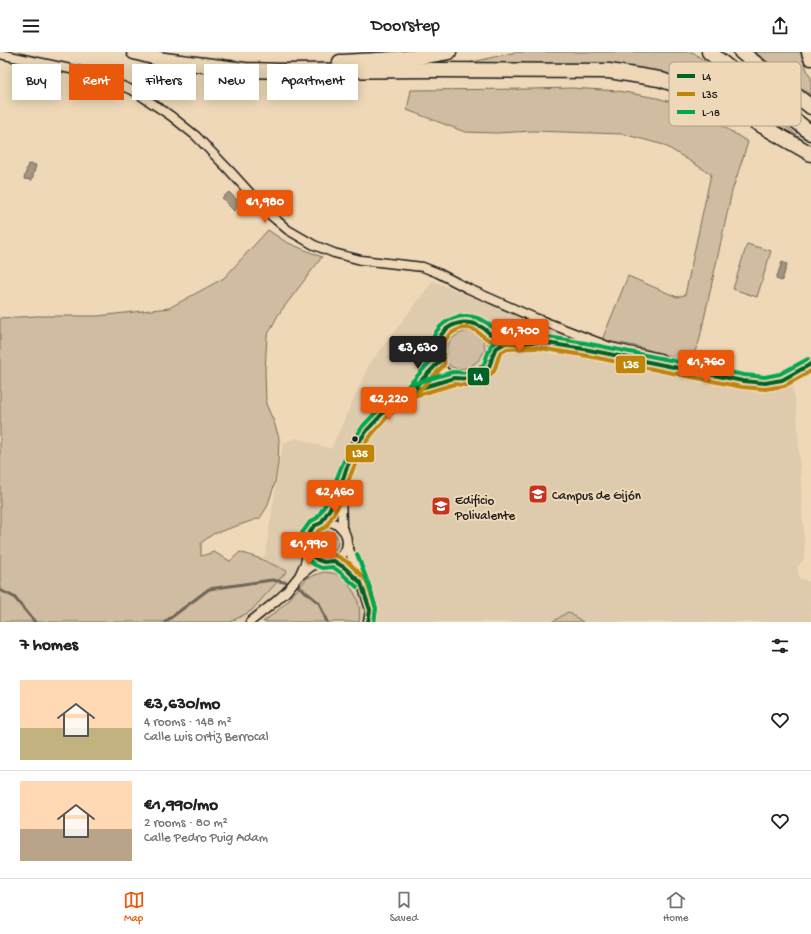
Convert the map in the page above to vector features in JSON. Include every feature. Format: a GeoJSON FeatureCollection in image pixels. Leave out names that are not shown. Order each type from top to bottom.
{"type":"FeatureCollection","features":[{"type":"Feature","properties":{"kind":"highway"},"geometry":{"type":"LineString","coordinates":[[134,52],[164,60],[252,70],[609,70],[659,79],[669,82]]}},
{"type":"Feature","properties":{"kind":"highway"},"geometry":{"type":"LineString","coordinates":[[162,52],[250,62],[282,63],[379,60],[449,52]]}},
{"type":"Feature","properties":{"kind":"highway"},"geometry":{"type":"LineString","coordinates":[[709,52],[722,62]]}},
{"type":"Feature","properties":{"kind":"highway"},"geometry":{"type":"LineString","coordinates":[[741,52],[754,62]]}},
{"type":"Feature","properties":{"kind":"highway"},"geometry":{"type":"LineString","coordinates":[[809,52],[811,58]]}},
{"type":"Feature","properties":{"kind":"highway"},"geometry":{"type":"LineString","coordinates":[[801,99],[811,107]]}},
{"type":"Feature","properties":{"kind":"highway"},"geometry":{"type":"LineString","coordinates":[[801,125],[811,133]]}},
{"type":"Feature","properties":{"kind":"highway"},"geometry":{"type":"LineString","coordinates":[[762,126],[811,154]]}},
{"type":"Feature","properties":{"kind":"street"},"geometry":{"type":"LineString","coordinates":[[0,54],[94,74],[134,91],[172,116],[196,136],[268,213],[288,230],[314,245],[334,253],[361,260],[424,267],[527,315],[610,347],[660,358],[672,367]]}},
{"type":"Feature","properties":{"kind":"street"},"geometry":{"type":"LineString","coordinates":[[411,391],[454,378],[473,379],[490,367],[495,349],[494,342],[490,334],[483,327],[471,322],[461,322],[449,326],[442,334],[437,346],[438,362],[448,374],[454,378]]}},
{"type":"Feature","properties":{"kind":"street"},"geometry":{"type":"LineString","coordinates":[[563,329],[576,337],[582,343],[584,349]]}},
{"type":"Feature","properties":{"kind":"street"},"geometry":{"type":"LineString","coordinates":[[490,334],[584,349],[742,381],[765,383],[782,380],[811,364]]}},
{"type":"Feature","properties":{"kind":"street"},"geometry":{"type":"LineString","coordinates":[[495,349],[505,343],[540,342]]}},
{"type":"Feature","properties":{"kind":"street"},"geometry":{"type":"LineString","coordinates":[[321,523],[341,485],[346,467],[358,443],[368,429],[385,411],[411,391],[438,362]]}},
{"type":"Feature","properties":{"kind":"street"},"geometry":{"type":"LineString","coordinates":[[341,485],[342,529]]}},
{"type":"Feature","properties":{"kind":"street"},"geometry":{"type":"LineString","coordinates":[[299,576],[305,563],[308,550],[308,535],[314,526],[321,523],[330,522],[336,524],[346,535],[347,544],[370,610],[368,622]]}},
{"type":"Feature","properties":{"kind":"street"},"geometry":{"type":"LineString","coordinates":[[250,622],[286,592],[299,576],[312,566],[324,562],[334,561],[340,558],[345,551],[347,544]]}},
{"type":"Feature","properties":{"kind":"street"},"geometry":{"type":"LineString","coordinates":[[308,550],[312,556],[324,562]]}},
{"type":"Feature","properties":{"kind":"street"},"geometry":{"type":"LineString","coordinates":[[334,561],[346,568],[361,583]]}},
{"type":"Feature","properties":{"kind":"shaded area"},"geometry":{"type":"Polygon","coordinates":[[[516,52],[693,52],[706,62],[669,62],[669,78],[645,71],[455,66],[516,52]]]}},
{"type":"Feature","properties":{"kind":"shaded area"},"geometry":{"type":"Polygon","coordinates":[[[755,52],[800,52],[811,78],[811,95],[801,87],[801,62],[768,62],[755,52]]]}},
{"type":"Feature","properties":{"kind":"shaded area"},"geometry":{"type":"Polygon","coordinates":[[[572,88],[618,91],[657,98],[669,101],[669,126],[723,126],[748,142],[732,191],[699,342],[690,362],[635,346],[602,340],[628,276],[677,297],[685,295],[711,174],[664,145],[623,134],[533,131],[496,133],[465,132],[407,110],[411,90],[572,88]]]}},
{"type":"Feature","properties":{"kind":"shaded area"},"geometry":{"type":"Polygon","coordinates":[[[777,126],[786,126],[808,144],[777,126]]]}},
{"type":"Feature","properties":{"kind":"shaded area"},"geometry":{"type":"Polygon","coordinates":[[[28,164],[36,165],[32,180],[24,179],[28,164]]]}},
{"type":"Feature","properties":{"kind":"shaded area"},"geometry":{"type":"Polygon","coordinates":[[[229,192],[241,204],[234,211],[222,198],[229,192]]]}},
{"type":"Feature","properties":{"kind":"shaded area"},"geometry":{"type":"Polygon","coordinates":[[[268,230],[286,242],[322,257],[278,315],[267,336],[265,370],[266,404],[279,438],[278,464],[275,483],[267,507],[260,518],[213,534],[201,543],[201,556],[214,552],[230,561],[240,552],[261,559],[287,571],[251,611],[230,622],[0,622],[0,318],[37,316],[98,316],[169,308],[224,278],[268,230]]]}},
{"type":"Feature","properties":{"kind":"shaded area"},"geometry":{"type":"Polygon","coordinates":[[[747,244],[771,251],[757,297],[733,289],[747,244]]]}},
{"type":"Feature","properties":{"kind":"shaded area"},"geometry":{"type":"Polygon","coordinates":[[[782,262],[787,264],[782,281],[776,279],[782,262]]]}},
{"type":"Feature","properties":{"kind":"shaded area","name":"Campus de Gijón"},"geometry":{"type":"Polygon","coordinates":[[[433,281],[648,370],[759,393],[781,390],[793,386],[797,415],[805,557],[797,568],[800,579],[811,582],[811,622],[583,622],[568,612],[552,622],[0,622],[0,598],[220,583],[265,555],[283,443],[296,438],[331,449],[369,365],[433,281]]]}},
{"type":"Feature","properties":{"kind":"shaded area"},"geometry":{"type":"Polygon","coordinates":[[[468,331],[481,336],[484,342],[485,350],[479,360],[468,367],[461,369],[450,366],[446,362],[445,357],[445,351],[448,344],[454,337],[468,331]]]}},
{"type":"Feature","properties":{"kind":"shaded area"},"geometry":{"type":"Polygon","coordinates":[[[327,531],[331,532],[337,538],[337,546],[331,552],[327,553],[323,552],[317,546],[316,542],[317,538],[323,532],[327,531]]]}},
{"type":"Feature","properties":{"kind":"shaded area"},"geometry":{"type":"Polygon","coordinates":[[[324,572],[333,573],[340,576],[351,588],[358,602],[360,611],[359,622],[263,622],[288,601],[307,578],[324,572]]]}},
{"type":"Feature","properties":{"kind":"shaded area"},"geometry":{"type":"Polygon","coordinates":[[[568,612],[583,622],[552,622],[568,612]]]}},
{"type":"Feature","properties":{"kind":"waterway"},"geometry":{"type":"LineString","coordinates":[[165,622],[209,589],[272,580],[296,584],[319,603],[327,622]]}},
{"type":"Feature","properties":{"kind":"waterway"},"geometry":{"type":"LineString","coordinates":[[0,590],[14,597],[35,622]]}},
{"type":"Feature","properties":{"kind":"transit line","name":"L-18"},"geometry":{"type":"LineString","coordinates":[[357,587],[333,567],[322,568],[308,560],[301,549],[302,533],[310,522],[317,518],[327,502],[353,441],[363,426],[381,407],[407,387],[432,360],[431,347],[434,336],[440,326],[449,320],[471,316],[483,320],[493,328],[585,343],[744,375],[765,377],[780,374],[808,359]]}},
{"type":"Feature","properties":{"kind":"transit line","name":"L4"},"geometry":{"type":"LineString","coordinates":[[368,622],[370,610],[361,583],[345,568],[334,561],[324,562],[312,556],[307,548],[308,535],[314,526],[321,523],[332,505],[358,443],[368,429],[385,411],[411,391],[439,362],[437,350],[439,340],[444,332],[451,326],[461,323],[471,323],[481,327],[490,334],[584,349],[743,381],[765,383],[782,380],[811,364]]}},
{"type":"Feature","properties":{"kind":"transit line","name":"L35"},"geometry":{"type":"LineString","coordinates":[[374,622],[376,609],[366,580],[349,563],[337,556],[325,556],[316,552],[313,546],[314,537],[318,531],[326,527],[337,508],[363,446],[389,415],[415,395],[444,365],[444,345],[446,340],[453,332],[462,328],[468,328],[473,329],[489,340],[583,355],[742,387],[765,389],[784,386],[811,371]]}},
{"type":"Feature","properties":{"kind":"transit line","name":"L-18"},"geometry":{"type":"LineString","coordinates":[[409,385],[453,372],[471,373],[484,364],[491,345],[502,338],[535,336]]}},
{"type":"Feature","properties":{"kind":"transit line","name":"L4"},"geometry":{"type":"LineString","coordinates":[[406,395],[411,391],[454,378],[473,379],[482,374],[489,367],[495,349],[505,343],[536,342]]}},
{"type":"Feature","properties":{"kind":"transit line","name":"L35"},"geometry":{"type":"LineString","coordinates":[[410,400],[414,396],[455,384],[475,385],[494,371],[500,353],[507,349],[536,348]]}},
{"type":"Feature","properties":{"kind":"transit line","name":"L-18"},"geometry":{"type":"LineString","coordinates":[[357,554],[376,608],[374,622]]}},
{"type":"Feature","properties":{"kind":"place","name":"Campus de Gijón"},"geometry":{"type":"Point","coordinates":[538,494]}},
{"type":"Feature","properties":{"kind":"place","name":"Edificio Polivalente"},"geometry":{"type":"Point","coordinates":[441,506]}}]}
